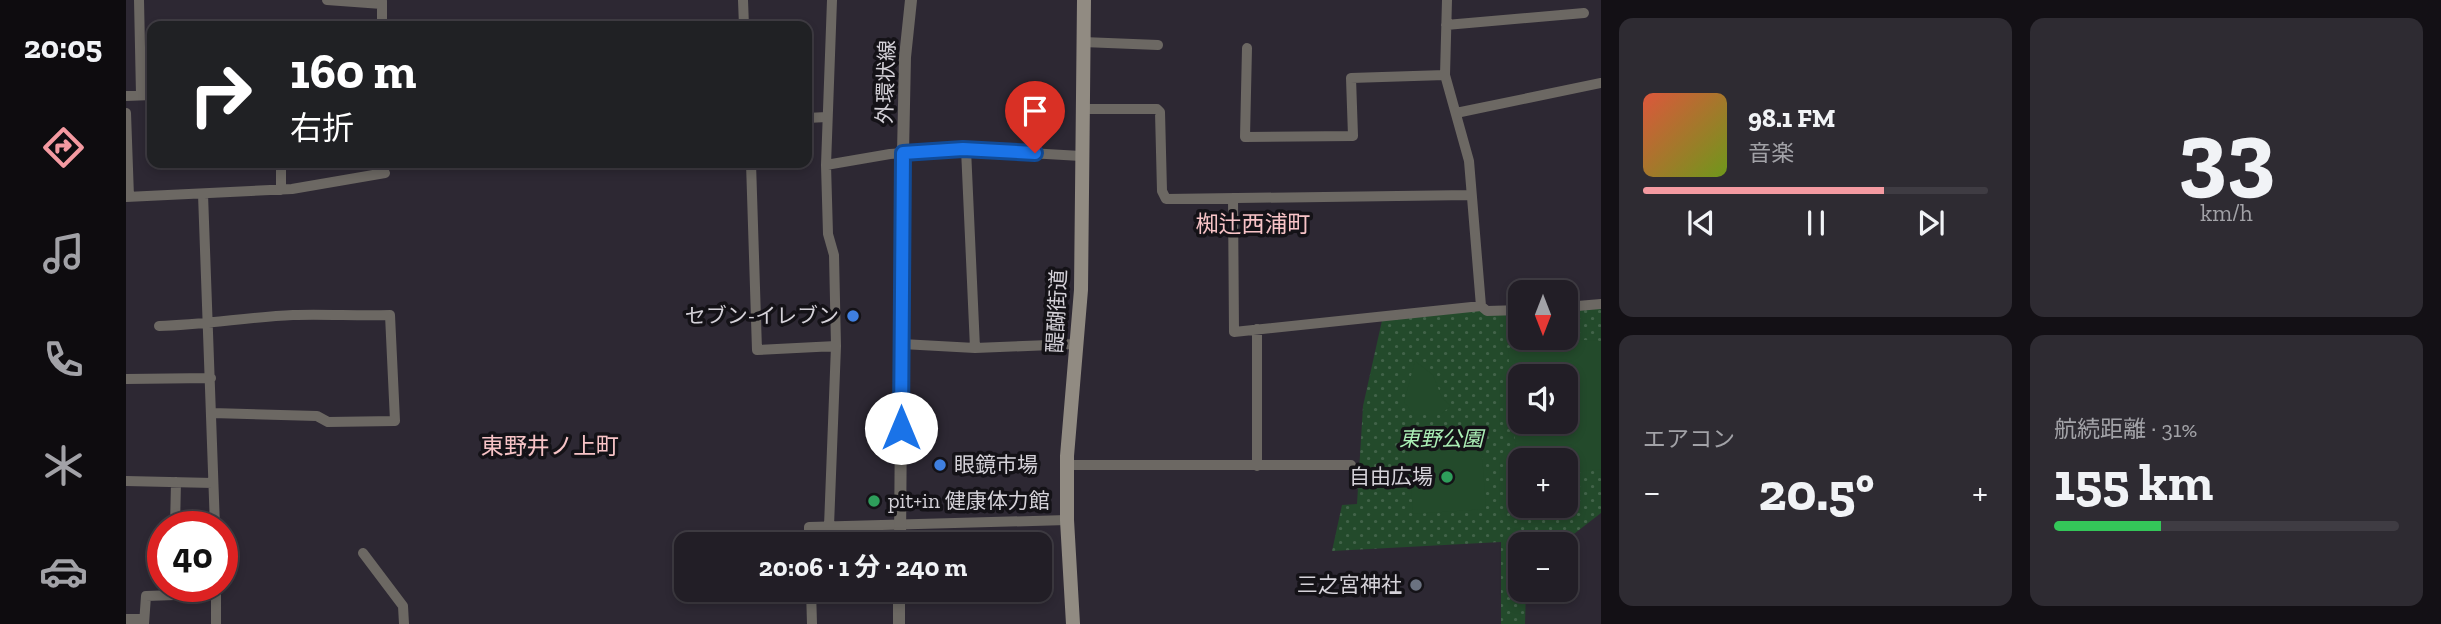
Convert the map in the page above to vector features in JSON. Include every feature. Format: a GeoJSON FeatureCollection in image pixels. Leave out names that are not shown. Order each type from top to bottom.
{"type":"FeatureCollection","features":[{"type":"Feature","properties":{"kind":"main road","name":"醍醐街道"},"geometry":{"type":"LineString","coordinates":[[1073,624],[1067,465],[1081,290],[1084,0]]}},
{"type":"Feature","properties":{"kind":"street"},"geometry":{"type":"LineString","coordinates":[[126,96],[147,95],[139,0]]}},
{"type":"Feature","properties":{"kind":"street"},"geometry":{"type":"LineString","coordinates":[[327,0],[382,2],[382,21]]}},
{"type":"Feature","properties":{"kind":"street"},"geometry":{"type":"LineString","coordinates":[[743,0],[744,21]]}},
{"type":"Feature","properties":{"kind":"street"},"geometry":{"type":"LineString","coordinates":[[829,526],[836,346],[834,255],[828,234],[826,164],[832,0]]}},
{"type":"Feature","properties":{"kind":"street","name":"外環状線"},"geometry":{"type":"LineString","coordinates":[[900,532],[903,153],[905,57],[911,0]]}},
{"type":"Feature","properties":{"kind":"street"},"geometry":{"type":"LineString","coordinates":[[1447,0],[1445,75],[1469,161],[1480,306]]}},
{"type":"Feature","properties":{"kind":"street"},"geometry":{"type":"LineString","coordinates":[[1446,25],[1584,13]]}},
{"type":"Feature","properties":{"kind":"street"},"geometry":{"type":"LineString","coordinates":[[1083,42],[1158,45]]}},
{"type":"Feature","properties":{"kind":"street"},"geometry":{"type":"LineString","coordinates":[[1247,48],[1245,137],[1353,136],[1351,78],[1445,75]]}},
{"type":"Feature","properties":{"kind":"street"},"geometry":{"type":"LineString","coordinates":[[1456,113],[1601,83]]}},
{"type":"Feature","properties":{"kind":"street"},"geometry":{"type":"LineString","coordinates":[[1082,109],[1157,109],[1160,112],[1162,191],[1166,199],[1471,195]]}},
{"type":"Feature","properties":{"kind":"street"},"geometry":{"type":"LineString","coordinates":[[126,113],[127,197],[281,190],[385,173]]}},
{"type":"Feature","properties":{"kind":"street"},"geometry":{"type":"LineString","coordinates":[[812,118],[827,117]]}},
{"type":"Feature","properties":{"kind":"street"},"geometry":{"type":"LineString","coordinates":[[826,164],[903,153],[966,149],[1081,156]]}},
{"type":"Feature","properties":{"kind":"street"},"geometry":{"type":"LineString","coordinates":[[966,149],[975,348]]}},
{"type":"Feature","properties":{"kind":"street"},"geometry":{"type":"LineString","coordinates":[[281,168],[281,190]]}},
{"type":"Feature","properties":{"kind":"street"},"geometry":{"type":"LineString","coordinates":[[751,168],[757,350],[836,346]]}},
{"type":"Feature","properties":{"kind":"street"},"geometry":{"type":"LineString","coordinates":[[203,194],[214,511]]}},
{"type":"Feature","properties":{"kind":"street"},"geometry":{"type":"LineString","coordinates":[[1233,198],[1234,331],[1480,306],[1487,311],[1508,310]]}},
{"type":"Feature","properties":{"kind":"street"},"geometry":{"type":"LineString","coordinates":[[1578,306],[1601,304]]}},
{"type":"Feature","properties":{"kind":"street"},"geometry":{"type":"LineString","coordinates":[[159,326],[296,315],[390,315],[395,421],[328,422],[317,416],[212,413]]}},
{"type":"Feature","properties":{"kind":"street"},"geometry":{"type":"LineString","coordinates":[[1257,330],[1257,466]]}},
{"type":"Feature","properties":{"kind":"street"},"geometry":{"type":"LineString","coordinates":[[902,344],[975,348],[1076,344]]}},
{"type":"Feature","properties":{"kind":"street"},"geometry":{"type":"LineString","coordinates":[[126,379],[211,379]]}},
{"type":"Feature","properties":{"kind":"street"},"geometry":{"type":"LineString","coordinates":[[1067,465],[1352,465]]}},
{"type":"Feature","properties":{"kind":"street"},"geometry":{"type":"LineString","coordinates":[[126,481],[213,483]]}},
{"type":"Feature","properties":{"kind":"street"},"geometry":{"type":"LineString","coordinates":[[175,511],[176,482]]}},
{"type":"Feature","properties":{"kind":"street"},"geometry":{"type":"LineString","coordinates":[[809,532],[809,527],[829,526],[1067,520]]}},
{"type":"Feature","properties":{"kind":"street"},"geometry":{"type":"LineString","coordinates":[[363,554],[403,606],[404,624]]}},
{"type":"Feature","properties":{"kind":"street"},"geometry":{"type":"LineString","coordinates":[[126,619],[144,622],[147,596]]}},
{"type":"Feature","properties":{"kind":"street"},"geometry":{"type":"LineString","coordinates":[[216,602],[216,624]]}},
{"type":"Feature","properties":{"kind":"street"},"geometry":{"type":"LineString","coordinates":[[811,602],[812,624]]}},
{"type":"Feature","properties":{"kind":"street"},"geometry":{"type":"LineString","coordinates":[[899,602],[899,624]]}},
{"type":"Feature","properties":{"kind":"shaded area"},"geometry":{"type":"Polygon","coordinates":[[[882,531],[882,532],[819,532],[882,531]]]}},
{"type":"Feature","properties":{"kind":"green space","name":"東野公園"},"geometry":{"type":"Polygon","coordinates":[[[1601,304],[1601,513],[1576,532],[1508,532],[1508,602],[1526,602],[1525,624],[1501,624],[1501,542],[1332,551],[1342,505],[1357,504],[1363,406],[1383,316],[1481,306],[1508,309],[1508,350],[1578,350],[1578,306],[1601,304]]]}},
{"type":"Feature","properties":{"kind":"green space"},"geometry":{"type":"Polygon","coordinates":[[[1578,341],[1601,341],[1601,469],[1578,472],[1578,448],[1516,448],[1514,434],[1578,434],[1578,364],[1509,364],[1508,350],[1578,350],[1578,341]]]}},
{"type":"Feature","properties":{"kind":"green space"},"geometry":{"type":"Polygon","coordinates":[[[1415,361],[1433,375],[1442,398],[1451,406],[1441,414],[1414,414],[1404,402],[1415,361]]]}},
{"type":"Feature","properties":{"kind":"green space","name":"自由広場"},"geometry":{"type":"Polygon","coordinates":[[[1481,441],[1486,509],[1413,514],[1408,445],[1481,441]]]}},
{"type":"Feature","properties":{"kind":"place","name":"セブン-イレブン"},"geometry":{"type":"Point","coordinates":[853,316]}},
{"type":"Feature","properties":{"kind":"place","name":"眼鏡市場"},"geometry":{"type":"Point","coordinates":[940,465]}},
{"type":"Feature","properties":{"kind":"place","name":"自由広場"},"geometry":{"type":"Point","coordinates":[1447,477]}},
{"type":"Feature","properties":{"kind":"place","name":"pit+in 健康体力館"},"geometry":{"type":"Point","coordinates":[874,501]}},
{"type":"Feature","properties":{"kind":"place","name":"三之宮神社"},"geometry":{"type":"Point","coordinates":[1416,585]}},
{"type":"Feature","properties":{"kind":"district","name":"椥辻西浦町"},"geometry":{"type":"Point","coordinates":[1253,224]}},
{"type":"Feature","properties":{"kind":"district","name":"東野井ノ上町"},"geometry":{"type":"Point","coordinates":[550,446]}},
{"type":"Feature","properties":{"kind":"route"},"geometry":{"type":"LineString","coordinates":[[901,428],[903,153],[963,149],[1035,153]]}}]}
